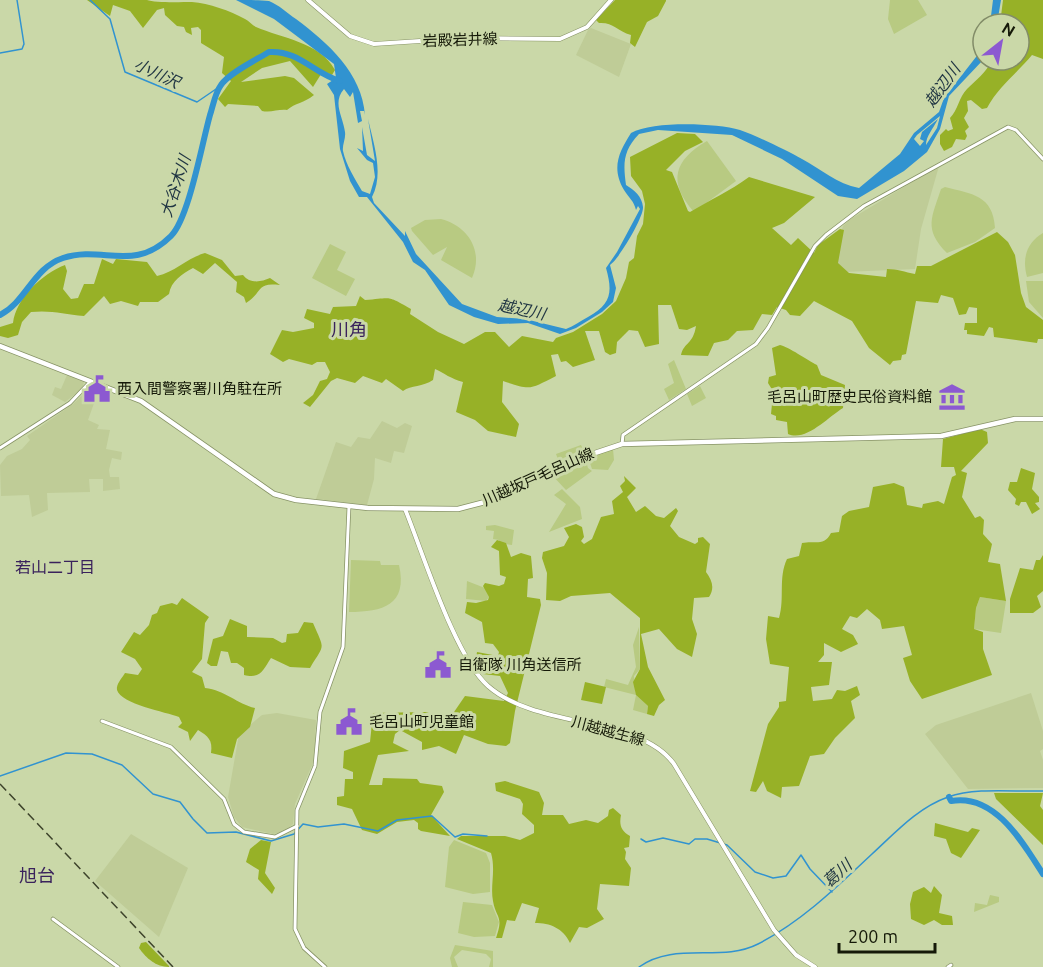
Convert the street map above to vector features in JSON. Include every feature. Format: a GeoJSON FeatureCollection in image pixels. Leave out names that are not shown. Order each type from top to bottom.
{"type":"FeatureCollection","features":[{"type":"Feature","properties":{"kind":"main road","name":"岩殿岩井線"},"geometry":{"type":"LineString","coordinates":[[308,0],[350,36],[374,44],[466,38],[560,39],[587,27],[611,0]]}},
{"type":"Feature","properties":{"kind":"main road","name":"川越坂戸毛呂山線"},"geometry":{"type":"LineString","coordinates":[[0,346],[151,407],[276,495],[349,506],[405,510],[447,511],[476,505],[586,456],[622,444],[941,436],[1015,419],[1043,419]]}},
{"type":"Feature","properties":{"kind":"main road","name":"川越越生線"},"geometry":{"type":"LineString","coordinates":[[405,510],[467,660],[480,678],[500,695],[525,708],[641,738],[662,750],[674,764],[776,932],[796,955],[815,967]]}},
{"type":"Feature","properties":{"kind":"street"},"geometry":{"type":"LineString","coordinates":[[622,444],[623,435],[756,344],[768,328],[815,246],[864,206],[1008,127],[1016,130],[1043,159]]}},
{"type":"Feature","properties":{"kind":"street"},"geometry":{"type":"LineString","coordinates":[[0,448],[70,403],[91,381]]}},
{"type":"Feature","properties":{"kind":"street"},"geometry":{"type":"LineString","coordinates":[[325,967],[304,948],[295,929],[298,801],[316,759],[320,712],[343,647],[349,506]]}},
{"type":"Feature","properties":{"kind":"street"},"geometry":{"type":"LineString","coordinates":[[102,722],[166,744],[177,751],[191,769],[224,799],[234,824],[244,832],[275,837],[297,826]]}},
{"type":"Feature","properties":{"kind":"street"},"geometry":{"type":"LineString","coordinates":[[53,919],[118,967]]}},
{"type":"Feature","properties":{"kind":"shaded area"},"geometry":{"type":"Polygon","coordinates":[[[890,0],[918,0],[927,15],[894,34],[888,19],[890,0]]]}},
{"type":"Feature","properties":{"kind":"shaded area"},"geometry":{"type":"Polygon","coordinates":[[[591,28],[631,44],[619,77],[576,55],[591,28]]]}},
{"type":"Feature","properties":{"kind":"shaded area"},"geometry":{"type":"Polygon","coordinates":[[[707,141],[736,181],[694,212],[680,191],[678,172],[687,156],[707,141]]]}},
{"type":"Feature","properties":{"kind":"shaded area"},"geometry":{"type":"Polygon","coordinates":[[[939,166],[921,229],[915,269],[844,272],[830,269],[843,226],[849,220],[939,166]]]}},
{"type":"Feature","properties":{"kind":"shaded area"},"geometry":{"type":"Polygon","coordinates":[[[945,187],[972,194],[985,202],[990,209],[995,228],[975,242],[947,253],[939,245],[932,230],[935,207],[941,189],[945,187]]]}},
{"type":"Feature","properties":{"kind":"shaded area"},"geometry":{"type":"Polygon","coordinates":[[[441,219],[459,227],[471,241],[476,258],[472,278],[441,260],[447,247],[433,255],[412,231],[411,228],[425,220],[441,219]]]}},
{"type":"Feature","properties":{"kind":"shaded area"},"geometry":{"type":"Polygon","coordinates":[[[1043,233],[1043,273],[1027,277],[1025,258],[1027,252],[1037,237],[1043,233]]]}},
{"type":"Feature","properties":{"kind":"shaded area"},"geometry":{"type":"Polygon","coordinates":[[[330,244],[346,252],[337,270],[355,279],[346,296],[312,278],[330,244]]]}},
{"type":"Feature","properties":{"kind":"shaded area"},"geometry":{"type":"Polygon","coordinates":[[[1026,281],[1043,281],[1043,318],[1029,302],[1026,281]]]}},
{"type":"Feature","properties":{"kind":"shaded area"},"geometry":{"type":"Polygon","coordinates":[[[674,360],[686,389],[669,400],[664,389],[674,383],[668,364],[674,360]]]}},
{"type":"Feature","properties":{"kind":"shaded area"},"geometry":{"type":"Polygon","coordinates":[[[67,375],[84,382],[82,389],[65,402],[52,395],[55,387],[61,389],[67,375]]]}},
{"type":"Feature","properties":{"kind":"shaded area"},"geometry":{"type":"Polygon","coordinates":[[[92,386],[95,386],[93,393],[97,395],[88,420],[99,425],[97,429],[110,430],[106,449],[122,452],[121,460],[112,458],[109,470],[110,477],[119,477],[120,489],[103,491],[103,479],[89,479],[90,492],[47,493],[48,510],[32,517],[29,495],[1,496],[0,465],[7,456],[22,449],[30,440],[27,436],[73,404],[92,386]]]}},
{"type":"Feature","properties":{"kind":"shaded area"},"geometry":{"type":"Polygon","coordinates":[[[700,386],[706,398],[692,406],[687,394],[700,386]]]}},
{"type":"Feature","properties":{"kind":"shaded area"},"geometry":{"type":"Polygon","coordinates":[[[382,421],[397,428],[405,423],[412,426],[404,453],[394,451],[391,463],[375,458],[374,479],[367,505],[316,499],[336,442],[351,447],[358,437],[370,439],[382,421]]]}},
{"type":"Feature","properties":{"kind":"shaded area"},"geometry":{"type":"Polygon","coordinates":[[[581,445],[585,453],[560,465],[556,454],[581,445]]]}},
{"type":"Feature","properties":{"kind":"shaded area"},"geometry":{"type":"Polygon","coordinates":[[[613,449],[614,460],[608,470],[592,469],[588,457],[613,449]]]}},
{"type":"Feature","properties":{"kind":"shaded area"},"geometry":{"type":"Polygon","coordinates":[[[585,458],[588,468],[592,471],[566,490],[551,474],[585,458]]]}},
{"type":"Feature","properties":{"kind":"shaded area"},"geometry":{"type":"Polygon","coordinates":[[[562,489],[580,507],[582,519],[549,532],[566,504],[554,495],[562,489]]]}},
{"type":"Feature","properties":{"kind":"shaded area"},"geometry":{"type":"Polygon","coordinates":[[[495,525],[514,530],[512,545],[499,543],[499,540],[493,539],[494,531],[486,530],[486,526],[495,525]]]}},
{"type":"Feature","properties":{"kind":"shaded area"},"geometry":{"type":"Polygon","coordinates":[[[351,560],[380,561],[381,565],[399,565],[400,589],[390,604],[372,610],[349,612],[351,560]]]}},
{"type":"Feature","properties":{"kind":"shaded area"},"geometry":{"type":"Polygon","coordinates":[[[467,581],[485,588],[489,597],[486,601],[466,599],[467,581]]]}},
{"type":"Feature","properties":{"kind":"shaded area"},"geometry":{"type":"Polygon","coordinates":[[[980,597],[1006,601],[1001,633],[974,629],[976,608],[980,597]]]}},
{"type":"Feature","properties":{"kind":"shaded area"},"geometry":{"type":"Polygon","coordinates":[[[639,627],[640,669],[634,676],[636,695],[604,687],[606,679],[628,685],[636,667],[633,645],[639,627]]]}},
{"type":"Feature","properties":{"kind":"shaded area"},"geometry":{"type":"Polygon","coordinates":[[[1031,693],[1043,731],[1043,749],[1040,751],[1043,760],[1043,788],[968,789],[925,734],[936,725],[1031,693]]]}},
{"type":"Feature","properties":{"kind":"shaded area"},"geometry":{"type":"Polygon","coordinates":[[[636,695],[648,706],[647,714],[633,710],[636,695]]]}},
{"type":"Feature","properties":{"kind":"shaded area"},"geometry":{"type":"Polygon","coordinates":[[[277,713],[316,720],[313,763],[295,804],[293,824],[284,832],[273,834],[242,827],[234,817],[228,797],[239,734],[262,715],[277,713]]]}},
{"type":"Feature","properties":{"kind":"shaded area"},"geometry":{"type":"Polygon","coordinates":[[[131,834],[188,868],[159,937],[95,881],[131,834]]]}},
{"type":"Feature","properties":{"kind":"shaded area"},"geometry":{"type":"Polygon","coordinates":[[[454,840],[486,853],[490,863],[490,892],[473,894],[445,887],[449,847],[454,840]]]}},
{"type":"Feature","properties":{"kind":"shaded area"},"geometry":{"type":"Polygon","coordinates":[[[990,895],[999,897],[999,902],[974,912],[975,903],[987,905],[990,895]]]}},
{"type":"Feature","properties":{"kind":"shaded area"},"geometry":{"type":"Polygon","coordinates":[[[463,902],[492,905],[499,922],[495,936],[474,937],[458,933],[463,902]]]}},
{"type":"Feature","properties":{"kind":"shaded area"},"geometry":{"type":"Polygon","coordinates":[[[455,945],[493,951],[493,967],[489,967],[491,959],[486,954],[462,950],[454,957],[458,967],[452,967],[450,958],[455,945]]]}},
{"type":"Feature","properties":{"kind":"green space"},"geometry":{"type":"Polygon","coordinates":[[[87,0],[192,2],[212,6],[239,16],[256,27],[310,47],[320,53],[335,70],[332,75],[323,71],[313,87],[290,61],[262,68],[241,82],[285,76],[294,78],[314,95],[287,110],[262,111],[258,106],[228,104],[225,107],[218,99],[231,81],[222,73],[224,57],[201,43],[201,30],[198,27],[191,28],[192,35],[186,32],[184,27],[177,26],[165,15],[164,8],[157,10],[143,28],[130,11],[113,5],[110,16],[87,0]]]}},
{"type":"Feature","properties":{"kind":"green space"},"geometry":{"type":"Polygon","coordinates":[[[615,0],[666,0],[658,16],[647,22],[635,47],[630,43],[631,35],[596,20],[615,0]]]}},
{"type":"Feature","properties":{"kind":"green space"},"geometry":{"type":"Polygon","coordinates":[[[1003,0],[1043,0],[1043,59],[1031,56],[1031,12],[1002,12],[1003,0]]]}},
{"type":"Feature","properties":{"kind":"green space"},"geometry":{"type":"Polygon","coordinates":[[[1016,72],[991,100],[987,108],[982,109],[971,100],[967,101],[968,111],[964,118],[969,127],[965,131],[967,136],[965,140],[956,139],[952,147],[944,151],[940,144],[940,135],[946,129],[948,131],[953,129],[950,118],[964,92],[984,73],[1016,72]]]}},
{"type":"Feature","properties":{"kind":"green space"},"geometry":{"type":"Polygon","coordinates":[[[677,133],[695,134],[703,142],[685,151],[666,170],[672,172],[688,211],[690,212],[749,177],[815,197],[784,223],[772,228],[791,245],[798,238],[814,253],[818,245],[840,229],[844,230],[838,263],[849,273],[886,277],[887,269],[915,274],[917,266],[931,266],[997,232],[1008,242],[1015,255],[1021,293],[1026,307],[1043,320],[1043,339],[1038,339],[1037,343],[994,337],[993,328],[989,327],[984,336],[967,334],[967,330],[964,330],[965,323],[977,323],[977,308],[969,307],[966,314],[959,315],[953,298],[941,295],[938,303],[916,301],[906,354],[902,355],[901,360],[893,361],[890,365],[869,348],[852,321],[814,301],[800,316],[790,315],[786,310],[777,307],[772,315],[762,314],[753,330],[737,331],[728,340],[714,343],[708,356],[681,355],[693,337],[696,326],[687,330],[679,329],[671,305],[658,305],[659,344],[645,347],[638,331],[629,330],[617,342],[616,353],[610,355],[605,352],[599,331],[585,331],[595,360],[573,367],[566,361],[561,362],[558,354],[551,355],[556,376],[531,387],[503,381],[502,402],[519,424],[516,437],[488,431],[475,420],[456,412],[463,382],[435,369],[433,380],[403,391],[386,379],[382,383],[363,376],[355,383],[337,378],[331,381],[310,407],[303,403],[313,395],[320,381],[327,379],[330,372],[325,362],[312,365],[289,359],[283,362],[270,354],[282,330],[293,332],[314,328],[314,323],[304,318],[307,309],[330,314],[333,307],[356,306],[360,296],[365,300],[393,299],[411,309],[410,314],[438,332],[464,344],[485,332],[495,332],[509,347],[522,336],[553,342],[556,338],[573,332],[602,314],[616,301],[626,278],[629,262],[634,258],[637,236],[643,224],[645,204],[642,191],[631,176],[630,157],[677,133]]]}},
{"type":"Feature","properties":{"kind":"green space"},"geometry":{"type":"Polygon","coordinates":[[[205,253],[222,260],[235,276],[243,275],[249,280],[256,281],[270,278],[280,285],[263,286],[246,303],[244,297],[236,292],[237,282],[215,263],[203,274],[193,268],[185,273],[178,278],[169,294],[158,302],[140,302],[138,306],[121,301],[110,304],[104,296],[84,316],[31,312],[22,322],[18,335],[8,338],[0,336],[0,327],[13,323],[19,305],[32,288],[48,274],[65,265],[67,271],[63,289],[71,299],[78,298],[84,284],[94,284],[102,259],[113,264],[116,259],[147,262],[157,276],[205,253]]]}},
{"type":"Feature","properties":{"kind":"green space"},"geometry":{"type":"Polygon","coordinates":[[[780,345],[817,365],[821,375],[845,385],[843,408],[802,435],[788,434],[787,422],[776,420],[776,416],[771,414],[772,404],[781,404],[768,383],[769,377],[776,375],[772,348],[780,345]]]}},
{"type":"Feature","properties":{"kind":"green space"},"geometry":{"type":"Polygon","coordinates":[[[980,429],[987,432],[988,443],[961,471],[967,473],[962,497],[975,518],[980,516],[984,520],[983,534],[992,544],[988,562],[1000,564],[1006,601],[980,597],[976,608],[974,629],[983,632],[983,649],[992,675],[922,699],[910,681],[903,658],[912,655],[904,626],[882,629],[880,620],[867,609],[857,618],[850,616],[842,629],[853,635],[858,644],[841,652],[824,643],[824,655],[818,662],[832,662],[829,685],[811,687],[813,701],[832,699],[837,690],[845,691],[857,686],[860,695],[851,701],[855,718],[835,738],[824,754],[810,756],[799,786],[782,787],[781,798],[767,791],[763,781],[756,792],[750,791],[768,724],[779,707],[779,702],[786,701],[789,667],[770,664],[766,639],[768,616],[779,618],[783,573],[787,559],[799,556],[802,543],[822,542],[831,533],[839,532],[842,516],[849,511],[869,507],[873,487],[894,483],[904,487],[907,505],[922,508],[923,504],[938,501],[944,504],[952,477],[956,475],[954,467],[941,467],[943,439],[980,429]]]}},
{"type":"Feature","properties":{"kind":"green space"},"geometry":{"type":"Polygon","coordinates":[[[1021,468],[1035,473],[1032,489],[1039,497],[1039,502],[1035,503],[1040,509],[1032,514],[1026,502],[1021,502],[1019,506],[1015,504],[1016,499],[1008,490],[1010,482],[1017,482],[1021,468]]]}},
{"type":"Feature","properties":{"kind":"green space"},"geometry":{"type":"Polygon","coordinates":[[[624,476],[636,488],[627,497],[636,512],[645,506],[656,516],[664,518],[676,508],[678,511],[670,526],[679,537],[695,544],[698,538],[703,537],[710,544],[706,572],[711,581],[712,590],[709,597],[694,598],[692,619],[697,634],[692,657],[677,649],[659,629],[641,634],[648,667],[665,700],[659,705],[654,716],[647,714],[648,706],[636,695],[633,682],[640,669],[640,618],[610,593],[571,596],[560,601],[546,600],[547,573],[542,558],[543,552],[564,546],[569,537],[564,528],[576,524],[582,527],[584,537],[581,541],[584,544],[592,539],[601,517],[614,514],[612,501],[623,492],[620,486],[625,481],[624,476]]]}},
{"type":"Feature","properties":{"kind":"green space"},"geometry":{"type":"Polygon","coordinates":[[[497,540],[506,543],[511,557],[521,553],[531,556],[533,578],[528,579],[527,597],[540,599],[541,605],[515,711],[510,743],[506,746],[488,744],[464,735],[456,754],[439,746],[422,750],[422,742],[400,730],[395,734],[393,743],[409,751],[378,755],[369,785],[382,785],[383,778],[417,779],[420,783],[442,786],[444,792],[431,815],[450,836],[421,831],[414,820],[397,822],[377,834],[362,830],[352,809],[337,805],[337,797],[344,796],[345,779],[353,779],[353,772],[343,768],[344,751],[370,742],[373,713],[425,712],[444,717],[454,712],[465,696],[504,701],[508,693],[500,676],[483,674],[475,664],[477,652],[498,656],[499,652],[493,644],[485,643],[482,622],[465,613],[467,602],[476,603],[488,600],[489,597],[483,586],[485,583],[499,586],[504,584],[506,577],[500,575],[499,551],[491,547],[497,540]]]}},
{"type":"Feature","properties":{"kind":"green space"},"geometry":{"type":"Polygon","coordinates":[[[1043,555],[1043,591],[1037,596],[1041,607],[1033,613],[1010,613],[1010,599],[1020,568],[1033,570],[1036,560],[1040,560],[1043,555]]]}},
{"type":"Feature","properties":{"kind":"green space"},"geometry":{"type":"Polygon","coordinates":[[[182,598],[209,617],[205,623],[202,659],[192,672],[202,677],[205,688],[219,691],[255,708],[250,727],[237,739],[232,758],[211,753],[209,739],[198,730],[190,741],[188,732],[178,727],[182,723],[179,717],[135,703],[120,695],[117,690],[118,683],[125,673],[138,675],[142,669],[135,659],[121,652],[134,632],[140,635],[160,606],[172,603],[177,605],[182,598]]]}},
{"type":"Feature","properties":{"kind":"green space"},"geometry":{"type":"Polygon","coordinates":[[[230,619],[247,626],[247,637],[273,638],[282,643],[286,642],[287,634],[298,633],[304,622],[313,623],[322,647],[310,668],[290,667],[271,658],[258,675],[244,675],[244,668],[237,663],[231,663],[228,652],[221,651],[217,666],[211,666],[207,663],[213,639],[223,636],[230,619]]]}},
{"type":"Feature","properties":{"kind":"green space"},"geometry":{"type":"Polygon","coordinates":[[[585,682],[606,687],[602,704],[581,700],[585,682]]]}},
{"type":"Feature","properties":{"kind":"green space"},"geometry":{"type":"Polygon","coordinates":[[[505,781],[539,792],[544,803],[542,815],[563,815],[569,824],[586,820],[598,823],[608,816],[609,810],[613,808],[621,815],[621,827],[630,836],[629,847],[624,848],[625,859],[631,868],[629,886],[600,884],[597,909],[604,919],[587,928],[579,927],[570,943],[556,927],[535,923],[539,908],[522,903],[515,921],[507,920],[502,938],[496,938],[499,921],[492,895],[491,853],[457,839],[461,836],[505,836],[520,840],[534,833],[534,825],[522,814],[523,804],[520,799],[496,791],[495,783],[505,781]]]}},
{"type":"Feature","properties":{"kind":"green space"},"geometry":{"type":"Polygon","coordinates":[[[994,793],[1043,793],[1040,806],[1043,810],[1043,845],[996,799],[994,793]]]}},
{"type":"Feature","properties":{"kind":"green space"},"geometry":{"type":"Polygon","coordinates":[[[935,823],[968,832],[972,828],[980,830],[961,858],[951,853],[946,839],[934,836],[935,823]]]}},
{"type":"Feature","properties":{"kind":"green space"},"geometry":{"type":"Polygon","coordinates":[[[261,840],[271,842],[265,873],[275,888],[272,894],[258,879],[259,870],[246,862],[250,849],[261,840]]]}},
{"type":"Feature","properties":{"kind":"green space"},"geometry":{"type":"Polygon","coordinates":[[[934,886],[942,895],[939,913],[952,916],[953,925],[942,925],[934,920],[924,925],[911,919],[910,904],[913,892],[924,887],[931,893],[934,886]]]}},
{"type":"Feature","properties":{"kind":"green space"},"geometry":{"type":"Polygon","coordinates":[[[146,942],[169,967],[156,964],[145,955],[139,948],[141,943],[146,942]]]}},
{"type":"Feature","properties":{"kind":"water"},"geometry":{"type":"Polygon","coordinates":[[[236,0],[269,1],[276,5],[320,38],[350,72],[362,100],[365,115],[364,111],[360,111],[362,121],[358,123],[353,92],[350,97],[344,89],[339,99],[339,110],[345,132],[343,151],[351,172],[362,191],[370,194],[375,177],[373,163],[367,160],[357,148],[363,151],[362,127],[367,155],[375,161],[368,119],[378,169],[376,188],[372,197],[374,203],[405,236],[405,231],[416,254],[462,304],[497,317],[525,319],[566,329],[596,312],[606,302],[609,284],[606,268],[640,209],[638,206],[636,210],[624,190],[617,167],[620,154],[631,133],[654,126],[684,124],[740,130],[788,152],[836,180],[859,188],[900,154],[914,133],[939,112],[944,98],[971,63],[972,72],[949,96],[940,129],[927,152],[904,171],[857,199],[838,196],[782,159],[732,135],[658,130],[639,134],[627,152],[625,170],[626,185],[635,191],[643,207],[640,219],[630,238],[610,265],[616,288],[613,302],[602,312],[576,328],[560,334],[528,323],[498,324],[474,317],[449,305],[425,270],[413,262],[403,242],[367,197],[359,197],[350,181],[340,149],[334,95],[327,84],[336,78],[334,64],[274,19],[236,0]],[[940,116],[914,139],[920,146],[924,141],[920,139],[922,132],[938,119],[928,135],[926,145],[937,128],[940,116]]]}},
{"type":"Feature","properties":{"kind":"water"},"geometry":{"type":"Polygon","coordinates":[[[993,0],[1001,0],[999,12],[992,12],[993,0]]]}},
{"type":"Feature","properties":{"kind":"waterway","name":"小川沢"},"geometry":{"type":"LineString","coordinates":[[0,53],[22,49],[24,44],[17,0]]}},
{"type":"Feature","properties":{"kind":"waterway","name":"小川沢"},"geometry":{"type":"LineString","coordinates":[[90,0],[110,19],[125,72],[197,102],[219,87]]}},
{"type":"Feature","properties":{"kind":"waterway","name":"大谷木川"},"geometry":{"type":"LineString","coordinates":[[0,315],[17,302],[44,269],[63,258],[92,254],[131,256],[157,247],[171,236],[184,213],[217,92],[225,80],[236,71],[269,52],[280,52],[298,58],[340,81]]}},
{"type":"Feature","properties":{"kind":"waterway"},"geometry":{"type":"LineString","coordinates":[[0,776],[66,753],[92,754],[122,765],[153,794],[180,802],[207,833],[236,832],[271,841],[294,834],[303,824],[318,827],[344,824],[378,831],[397,820],[432,816],[455,837],[463,834],[487,836]]}},
{"type":"Feature","properties":{"kind":"waterway","name":"葛川"},"geometry":{"type":"LineString","coordinates":[[639,967],[653,959],[668,955],[729,952],[758,944],[804,915],[907,822],[926,808],[948,797],[971,792],[1043,791]]}},
{"type":"Feature","properties":{"kind":"waterway"},"geometry":{"type":"LineString","coordinates":[[949,797],[951,801],[967,801],[994,812],[1017,835],[1043,874]]}},
{"type":"Feature","properties":{"kind":"waterway"},"geometry":{"type":"LineString","coordinates":[[641,839],[646,842],[663,838],[689,844],[695,839],[707,839],[727,845],[755,872],[773,878],[786,876],[801,855],[810,869],[832,892]]}},
{"type":"Feature","properties":{"kind":"railway"},"geometry":{"type":"LineString","coordinates":[[0,784],[173,967]]}},
{"type":"Feature","properties":{"kind":"place","name":"西入間警察署川角駐在所"},"geometry":{"type":"Point","coordinates":[97,389]}},
{"type":"Feature","properties":{"kind":"place","name":"毛呂山町歴史民俗資料館"},"geometry":{"type":"Point","coordinates":[952,397]}},
{"type":"Feature","properties":{"kind":"place","name":"自衛隊 川角送信所"},"geometry":{"type":"Point","coordinates":[438,665]}},
{"type":"Feature","properties":{"kind":"place","name":"毛呂山町児童館"},"geometry":{"type":"Point","coordinates":[349,722]}},
{"type":"Feature","properties":{"kind":"district","name":"川角"},"geometry":{"type":"Point","coordinates":[349,330]}},
{"type":"Feature","properties":{"kind":"district","name":"若山二丁目"},"geometry":{"type":"Point","coordinates":[55,567]}},
{"type":"Feature","properties":{"kind":"district","name":"旭台"},"geometry":{"type":"Point","coordinates":[37,876]}},
{"type":"Feature","properties":{"kind":"water label","name":"越辺川"},"geometry":{"type":"Point","coordinates":[942,85]}},
{"type":"Feature","properties":{"kind":"water label","name":"越辺川"},"geometry":{"type":"Point","coordinates":[522,309]}}]}
